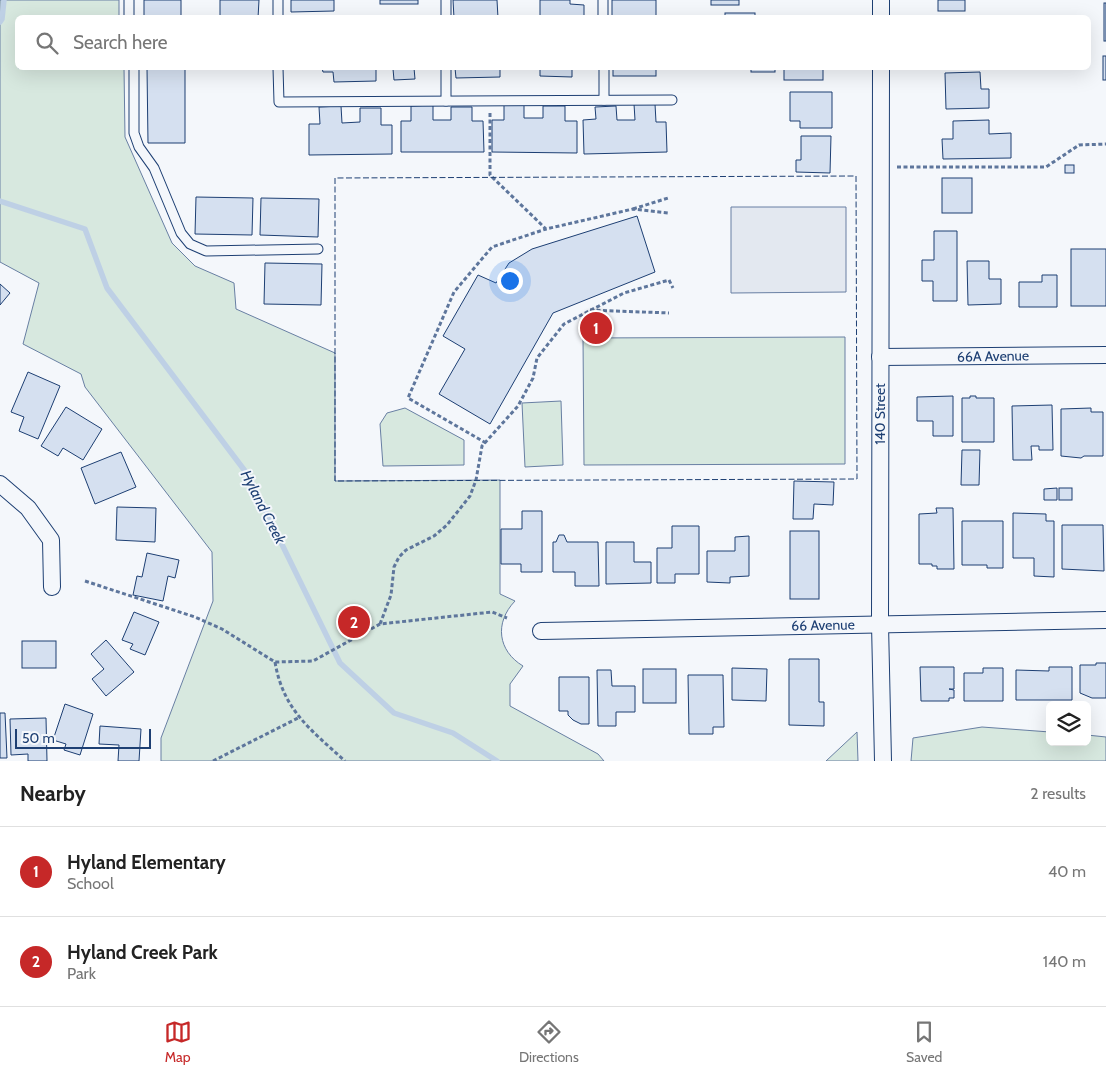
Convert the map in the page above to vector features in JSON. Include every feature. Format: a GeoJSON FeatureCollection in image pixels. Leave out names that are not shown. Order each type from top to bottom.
{"type":"FeatureCollection","features":[{"type":"Feature","properties":{"kind":"street"},"geometry":{"type":"LineString","coordinates":[[881,0],[881,15]]}},
{"type":"Feature","properties":{"kind":"street","name":"140 Street"},"geometry":{"type":"LineString","coordinates":[[880,70],[880,624],[883,760]]}},
{"type":"Feature","properties":{"kind":"street","name":"66A Avenue"},"geometry":{"type":"LineString","coordinates":[[880,358],[1106,355]]}},
{"type":"Feature","properties":{"kind":"street"},"geometry":{"type":"LineString","coordinates":[[0,484],[28,508],[51,540],[52,587]]}},
{"type":"Feature","properties":{"kind":"street","name":"66 Avenue"},"geometry":{"type":"LineString","coordinates":[[541,632],[1106,620]]}},
{"type":"Feature","properties":{"kind":"lane"},"geometry":{"type":"LineString","coordinates":[[129,0],[129,15]]}},
{"type":"Feature","properties":{"kind":"lane"},"geometry":{"type":"LineString","coordinates":[[278,0],[278,15]]}},
{"type":"Feature","properties":{"kind":"lane"},"geometry":{"type":"LineString","coordinates":[[446,0],[446,15]]}},
{"type":"Feature","properties":{"kind":"lane"},"geometry":{"type":"LineString","coordinates":[[603,0],[603,15]]}},
{"type":"Feature","properties":{"kind":"lane"},"geometry":{"type":"LineString","coordinates":[[134,70],[134,133],[139,147],[154,168],[181,233],[190,244],[206,250],[318,249]]}},
{"type":"Feature","properties":{"kind":"lane"},"geometry":{"type":"LineString","coordinates":[[278,70],[279,102],[672,100]]}},
{"type":"Feature","properties":{"kind":"lane"},"geometry":{"type":"LineString","coordinates":[[446,70],[446,101]]}},
{"type":"Feature","properties":{"kind":"lane"},"geometry":{"type":"LineString","coordinates":[[604,70],[604,100]]}},
{"type":"Feature","properties":{"kind":"path"},"geometry":{"type":"LineString","coordinates":[[490,101],[490,175],[546,229]]}},
{"type":"Feature","properties":{"kind":"path"},"geometry":{"type":"LineString","coordinates":[[892,167],[1046,167],[1079,145],[1106,144]]}},
{"type":"Feature","properties":{"kind":"path"},"geometry":{"type":"LineString","coordinates":[[486,443],[408,398],[454,292],[492,247],[546,229],[633,209],[668,198]]}},
{"type":"Feature","properties":{"kind":"path"},"geometry":{"type":"LineString","coordinates":[[633,209],[668,213]]}},
{"type":"Feature","properties":{"kind":"path"},"geometry":{"type":"LineString","coordinates":[[380,624],[391,595],[394,567],[399,557],[406,550],[434,536],[447,525],[470,496],[476,480],[482,446],[518,406],[533,378],[537,358],[564,324],[624,293],[670,280],[674,288]]}},
{"type":"Feature","properties":{"kind":"path"},"geometry":{"type":"LineString","coordinates":[[589,310],[669,313]]}},
{"type":"Feature","properties":{"kind":"path"},"geometry":{"type":"LineString","coordinates":[[85,581],[202,620],[222,629],[275,662],[313,661],[380,624],[492,612],[507,618]]}},
{"type":"Feature","properties":{"kind":"path"},"geometry":{"type":"LineString","coordinates":[[275,662],[278,678],[298,718],[345,761]]}},
{"type":"Feature","properties":{"kind":"path"},"geometry":{"type":"LineString","coordinates":[[213,761],[298,718]]}},
{"type":"Feature","properties":{"kind":"shaded area"},"geometry":{"type":"Polygon","coordinates":[[[0,0],[119,0],[119,15],[15,15],[15,70],[124,70],[125,137],[172,243],[195,266],[234,283],[236,309],[335,353],[335,481],[500,480],[500,594],[515,601],[508,609],[504,618],[502,636],[508,653],[523,666],[510,684],[510,706],[598,754],[604,761],[161,761],[161,738],[213,601],[212,552],[85,387],[81,374],[23,344],[39,283],[0,262],[0,0]]]}},
{"type":"Feature","properties":{"kind":"shaded area"},"geometry":{"type":"Polygon","coordinates":[[[731,207],[846,207],[846,292],[731,293],[731,207]]]}},
{"type":"Feature","properties":{"kind":"shaded area"},"geometry":{"type":"Polygon","coordinates":[[[845,337],[845,464],[584,465],[583,338],[845,337]]]}},
{"type":"Feature","properties":{"kind":"shaded area"},"geometry":{"type":"Polygon","coordinates":[[[561,401],[563,465],[525,467],[522,403],[561,401]]]}},
{"type":"Feature","properties":{"kind":"shaded area"},"geometry":{"type":"Polygon","coordinates":[[[405,408],[464,440],[464,465],[383,466],[380,424],[387,413],[405,408]]]}},
{"type":"Feature","properties":{"kind":"shaded area"},"geometry":{"type":"Polygon","coordinates":[[[982,727],[1046,732],[1046,746],[1091,746],[1091,735],[1106,737],[1106,761],[911,761],[913,738],[982,727]]]}},
{"type":"Feature","properties":{"kind":"shaded area"},"geometry":{"type":"Polygon","coordinates":[[[857,732],[858,761],[826,761],[857,732]]]}},
{"type":"Feature","properties":{"kind":"building"},"geometry":{"type":"Polygon","coordinates":[[[144,0],[181,0],[181,15],[144,15],[144,0]]]}},
{"type":"Feature","properties":{"kind":"building"},"geometry":{"type":"Polygon","coordinates":[[[220,0],[259,0],[258,15],[220,15],[220,0]]]}},
{"type":"Feature","properties":{"kind":"building"},"geometry":{"type":"Polygon","coordinates":[[[291,0],[334,0],[334,11],[291,12],[291,0]]]}},
{"type":"Feature","properties":{"kind":"building"},"geometry":{"type":"Polygon","coordinates":[[[380,0],[418,0],[418,4],[380,4],[380,0]]]}},
{"type":"Feature","properties":{"kind":"building"},"geometry":{"type":"Polygon","coordinates":[[[453,0],[497,0],[498,15],[454,15],[453,0]]]}},
{"type":"Feature","properties":{"kind":"building"},"geometry":{"type":"Polygon","coordinates":[[[540,0],[570,0],[570,4],[584,5],[584,15],[540,15],[540,0]]]}},
{"type":"Feature","properties":{"kind":"building"},"geometry":{"type":"Polygon","coordinates":[[[612,0],[656,0],[656,15],[612,15],[612,0]]]}},
{"type":"Feature","properties":{"kind":"building"},"geometry":{"type":"Polygon","coordinates":[[[711,0],[739,0],[739,5],[711,5],[711,0]]]}},
{"type":"Feature","properties":{"kind":"building"},"geometry":{"type":"Polygon","coordinates":[[[938,0],[965,0],[965,11],[938,11],[938,0]]]}},
{"type":"Feature","properties":{"kind":"building"},"geometry":{"type":"Polygon","coordinates":[[[1104,3],[1106,3],[1106,41],[1104,41],[1104,3]]]}},
{"type":"Feature","properties":{"kind":"building"},"geometry":{"type":"Polygon","coordinates":[[[725,13],[755,13],[755,15],[725,15],[725,13]]]}},
{"type":"Feature","properties":{"kind":"building"},"geometry":{"type":"Polygon","coordinates":[[[1103,56],[1106,56],[1106,80],[1103,80],[1103,56]]]}},
{"type":"Feature","properties":{"kind":"building"},"geometry":{"type":"Polygon","coordinates":[[[147,70],[185,70],[185,143],[148,143],[147,70]]]}},
{"type":"Feature","properties":{"kind":"building"},"geometry":{"type":"Polygon","coordinates":[[[322,70],[376,70],[376,81],[334,82],[333,72],[323,72],[322,70]]]}},
{"type":"Feature","properties":{"kind":"building"},"geometry":{"type":"Polygon","coordinates":[[[393,70],[414,70],[415,79],[394,80],[393,70]]]}},
{"type":"Feature","properties":{"kind":"building"},"geometry":{"type":"Polygon","coordinates":[[[455,70],[500,70],[500,77],[456,78],[455,70]]]}},
{"type":"Feature","properties":{"kind":"building"},"geometry":{"type":"Polygon","coordinates":[[[540,70],[572,70],[572,77],[540,76],[540,70]]]}},
{"type":"Feature","properties":{"kind":"building"},"geometry":{"type":"Polygon","coordinates":[[[613,70],[656,70],[656,76],[613,76],[613,70]]]}},
{"type":"Feature","properties":{"kind":"building"},"geometry":{"type":"Polygon","coordinates":[[[751,70],[775,70],[775,72],[751,72],[751,70]]]}},
{"type":"Feature","properties":{"kind":"building"},"geometry":{"type":"Polygon","coordinates":[[[784,70],[823,70],[823,80],[784,80],[784,70]]]}},
{"type":"Feature","properties":{"kind":"building"},"geometry":{"type":"Polygon","coordinates":[[[980,72],[981,89],[989,89],[989,108],[946,109],[945,73],[980,72]]]}},
{"type":"Feature","properties":{"kind":"building"},"geometry":{"type":"Polygon","coordinates":[[[790,92],[832,92],[832,128],[800,128],[800,121],[790,121],[790,92]]]}},
{"type":"Feature","properties":{"kind":"building"},"geometry":{"type":"Polygon","coordinates":[[[504,104],[524,104],[524,118],[543,118],[543,106],[565,106],[565,121],[577,121],[577,153],[492,152],[492,120],[504,120],[504,104]]]}},
{"type":"Feature","properties":{"kind":"building"},"geometry":{"type":"Polygon","coordinates":[[[634,104],[655,104],[656,122],[666,122],[667,152],[584,154],[583,120],[596,119],[595,107],[616,106],[617,120],[635,120],[634,104]]]}},
{"type":"Feature","properties":{"kind":"building"},"geometry":{"type":"Polygon","coordinates":[[[433,105],[433,120],[451,120],[451,107],[472,107],[472,121],[483,121],[484,152],[401,152],[401,121],[411,121],[411,106],[433,105]]]}},
{"type":"Feature","properties":{"kind":"building"},"geometry":{"type":"Polygon","coordinates":[[[341,106],[342,123],[360,122],[360,108],[381,108],[381,125],[392,125],[392,154],[309,155],[309,124],[320,124],[319,107],[341,106]]]}},
{"type":"Feature","properties":{"kind":"building"},"geometry":{"type":"Polygon","coordinates":[[[989,120],[989,134],[1011,133],[1011,158],[943,159],[942,139],[953,139],[953,121],[989,120]]]}},
{"type":"Feature","properties":{"kind":"building"},"geometry":{"type":"Polygon","coordinates":[[[801,136],[831,136],[830,173],[796,172],[796,160],[801,160],[801,136]]]}},
{"type":"Feature","properties":{"kind":"building"},"geometry":{"type":"Polygon","coordinates":[[[1065,165],[1074,165],[1074,173],[1065,173],[1065,165]]]}},
{"type":"Feature","properties":{"kind":"building"},"geometry":{"type":"Polygon","coordinates":[[[942,178],[972,178],[972,213],[942,213],[942,178]]]}},
{"type":"Feature","properties":{"kind":"building"},"geometry":{"type":"Polygon","coordinates":[[[196,197],[253,198],[252,235],[195,234],[196,197]]]}},
{"type":"Feature","properties":{"kind":"building"},"geometry":{"type":"Polygon","coordinates":[[[261,198],[319,199],[318,237],[260,235],[261,198]]]}},
{"type":"Feature","properties":{"kind":"building"},"geometry":{"type":"Polygon","coordinates":[[[637,216],[655,272],[553,313],[490,424],[439,394],[465,349],[443,336],[478,275],[496,283],[509,263],[532,249],[637,216]]]}},
{"type":"Feature","properties":{"kind":"building"},"geometry":{"type":"Polygon","coordinates":[[[934,231],[957,231],[957,301],[933,301],[933,281],[922,281],[922,260],[934,260],[934,231]]]}},
{"type":"Feature","properties":{"kind":"building"},"geometry":{"type":"Polygon","coordinates":[[[1071,249],[1106,249],[1106,306],[1071,306],[1071,249]]]}},
{"type":"Feature","properties":{"kind":"building"},"geometry":{"type":"Polygon","coordinates":[[[967,261],[989,261],[989,279],[1001,279],[1001,304],[968,305],[967,261]]]}},
{"type":"Feature","properties":{"kind":"building"},"geometry":{"type":"Polygon","coordinates":[[[265,263],[322,264],[321,305],[264,304],[265,263]]]}},
{"type":"Feature","properties":{"kind":"building"},"geometry":{"type":"Polygon","coordinates":[[[1042,275],[1057,275],[1057,307],[1019,307],[1019,282],[1042,282],[1042,275]]]}},
{"type":"Feature","properties":{"kind":"building"},"geometry":{"type":"Polygon","coordinates":[[[0,284],[10,293],[0,305],[0,284]]]}},
{"type":"Feature","properties":{"kind":"building"},"geometry":{"type":"Polygon","coordinates":[[[28,372],[60,386],[38,439],[19,431],[24,417],[11,412],[28,372]]]}},
{"type":"Feature","properties":{"kind":"building"},"geometry":{"type":"Polygon","coordinates":[[[953,396],[953,436],[933,436],[933,421],[917,421],[917,397],[953,396]]]}},
{"type":"Feature","properties":{"kind":"building"},"geometry":{"type":"Polygon","coordinates":[[[970,396],[994,398],[994,442],[962,442],[962,398],[970,398],[970,396]]]}},
{"type":"Feature","properties":{"kind":"building"},"geometry":{"type":"Polygon","coordinates":[[[1052,405],[1053,450],[1039,450],[1039,446],[1031,446],[1032,460],[1013,460],[1012,406],[1052,405]]]}},
{"type":"Feature","properties":{"kind":"building"},"geometry":{"type":"Polygon","coordinates":[[[66,407],[102,429],[83,460],[63,448],[58,456],[41,446],[66,407]]]}},
{"type":"Feature","properties":{"kind":"building"},"geometry":{"type":"Polygon","coordinates":[[[1091,408],[1091,412],[1103,412],[1103,456],[1084,456],[1081,458],[1061,456],[1061,409],[1091,408]]]}},
{"type":"Feature","properties":{"kind":"building"},"geometry":{"type":"Polygon","coordinates":[[[962,450],[980,450],[979,485],[961,485],[962,450]]]}},
{"type":"Feature","properties":{"kind":"building"},"geometry":{"type":"Polygon","coordinates":[[[121,452],[136,487],[95,504],[81,468],[121,452]]]}},
{"type":"Feature","properties":{"kind":"building"},"geometry":{"type":"Polygon","coordinates":[[[794,481],[834,482],[833,505],[814,504],[813,519],[793,519],[794,481]]]}},
{"type":"Feature","properties":{"kind":"building"},"geometry":{"type":"Polygon","coordinates":[[[1057,488],[1057,500],[1044,500],[1044,489],[1057,488]]]}},
{"type":"Feature","properties":{"kind":"building"},"geometry":{"type":"Polygon","coordinates":[[[1059,488],[1072,488],[1072,500],[1059,500],[1059,488]]]}},
{"type":"Feature","properties":{"kind":"building"},"geometry":{"type":"Polygon","coordinates":[[[117,507],[156,508],[155,542],[116,540],[117,507]]]}},
{"type":"Feature","properties":{"kind":"building"},"geometry":{"type":"Polygon","coordinates":[[[936,508],[953,508],[954,569],[937,569],[937,566],[932,566],[932,564],[919,564],[919,514],[937,513],[936,508]]]}},
{"type":"Feature","properties":{"kind":"building"},"geometry":{"type":"Polygon","coordinates":[[[522,511],[542,511],[542,572],[521,572],[521,564],[501,564],[501,529],[522,529],[522,511]]]}},
{"type":"Feature","properties":{"kind":"building"},"geometry":{"type":"Polygon","coordinates":[[[1013,513],[1046,514],[1046,521],[1054,521],[1054,577],[1034,576],[1034,558],[1013,558],[1013,513]]]}},
{"type":"Feature","properties":{"kind":"building"},"geometry":{"type":"Polygon","coordinates":[[[962,521],[1003,521],[1003,568],[987,568],[987,565],[962,565],[962,521]]]}},
{"type":"Feature","properties":{"kind":"building"},"geometry":{"type":"Polygon","coordinates":[[[1062,525],[1103,525],[1104,571],[1062,569],[1062,525]]]}},
{"type":"Feature","properties":{"kind":"building"},"geometry":{"type":"Polygon","coordinates":[[[672,526],[699,526],[699,574],[675,574],[675,583],[657,583],[657,548],[672,548],[672,526]]]}},
{"type":"Feature","properties":{"kind":"building"},"geometry":{"type":"Polygon","coordinates":[[[790,531],[819,531],[819,599],[790,599],[790,531]]]}},
{"type":"Feature","properties":{"kind":"building"},"geometry":{"type":"Polygon","coordinates":[[[559,535],[564,535],[567,542],[598,542],[599,586],[575,586],[575,572],[553,572],[553,542],[556,542],[559,535]]]}},
{"type":"Feature","properties":{"kind":"building"},"geometry":{"type":"Polygon","coordinates":[[[749,536],[749,576],[730,577],[730,583],[707,582],[707,551],[735,551],[735,537],[749,536]]]}},
{"type":"Feature","properties":{"kind":"building"},"geometry":{"type":"Polygon","coordinates":[[[606,542],[634,542],[634,562],[651,562],[651,583],[606,584],[606,542]]]}},
{"type":"Feature","properties":{"kind":"building"},"geometry":{"type":"Polygon","coordinates":[[[147,553],[179,560],[175,578],[168,576],[163,601],[133,595],[137,576],[142,577],[147,553]]]}},
{"type":"Feature","properties":{"kind":"building"},"geometry":{"type":"Polygon","coordinates":[[[134,612],[159,622],[145,655],[130,649],[133,644],[122,640],[134,612]]]}},
{"type":"Feature","properties":{"kind":"building"},"geometry":{"type":"Polygon","coordinates":[[[106,640],[134,672],[106,696],[92,679],[104,669],[91,654],[106,640]]]}},
{"type":"Feature","properties":{"kind":"building"},"geometry":{"type":"Polygon","coordinates":[[[22,641],[56,641],[56,668],[22,668],[22,641]]]}},
{"type":"Feature","properties":{"kind":"building"},"geometry":{"type":"Polygon","coordinates":[[[789,659],[819,659],[819,702],[824,702],[824,726],[789,725],[789,659]]]}},
{"type":"Feature","properties":{"kind":"building"},"geometry":{"type":"Polygon","coordinates":[[[1096,663],[1106,663],[1106,698],[1092,698],[1080,693],[1080,665],[1096,665],[1096,663]]]}},
{"type":"Feature","properties":{"kind":"building"},"geometry":{"type":"Polygon","coordinates":[[[920,667],[954,667],[954,689],[949,689],[954,690],[954,698],[949,698],[949,701],[921,701],[920,667]]]}},
{"type":"Feature","properties":{"kind":"building"},"geometry":{"type":"Polygon","coordinates":[[[1049,667],[1072,667],[1072,700],[1016,700],[1016,670],[1049,671],[1049,667]]]}},
{"type":"Feature","properties":{"kind":"building"},"geometry":{"type":"Polygon","coordinates":[[[732,668],[767,669],[766,701],[732,700],[732,668]]]}},
{"type":"Feature","properties":{"kind":"building"},"geometry":{"type":"Polygon","coordinates":[[[983,668],[1003,668],[1003,701],[964,701],[964,673],[983,673],[983,668]]]}},
{"type":"Feature","properties":{"kind":"building"},"geometry":{"type":"Polygon","coordinates":[[[643,669],[676,669],[676,703],[643,703],[643,669]]]}},
{"type":"Feature","properties":{"kind":"building"},"geometry":{"type":"Polygon","coordinates":[[[597,670],[611,670],[612,686],[635,686],[635,712],[616,712],[616,726],[598,726],[597,670]]]}},
{"type":"Feature","properties":{"kind":"building"},"geometry":{"type":"Polygon","coordinates":[[[688,675],[723,675],[724,727],[713,727],[713,734],[689,734],[688,675]]]}},
{"type":"Feature","properties":{"kind":"building"},"geometry":{"type":"Polygon","coordinates":[[[559,677],[589,677],[589,724],[581,724],[573,720],[568,715],[568,711],[559,711],[559,677]]]}},
{"type":"Feature","properties":{"kind":"building"},"geometry":{"type":"Polygon","coordinates":[[[65,704],[93,714],[80,755],[64,750],[66,744],[53,740],[65,704]]]}},
{"type":"Feature","properties":{"kind":"building"},"geometry":{"type":"Polygon","coordinates":[[[0,713],[5,713],[7,758],[0,758],[0,713]]]}},
{"type":"Feature","properties":{"kind":"building"},"geometry":{"type":"Polygon","coordinates":[[[46,718],[47,761],[28,761],[28,754],[11,755],[10,719],[46,718]]]}},
{"type":"Feature","properties":{"kind":"building"},"geometry":{"type":"Polygon","coordinates":[[[100,726],[141,729],[139,761],[118,761],[119,745],[99,744],[100,726]]]}},
{"type":"Feature","properties":{"kind":"waterway"},"geometry":{"type":"LineString","coordinates":[[0,22],[4,0]]}},
{"type":"Feature","properties":{"kind":"waterway","name":"Hyland Creek"},"geometry":{"type":"LineString","coordinates":[[0,201],[85,229],[107,288],[248,475],[340,663],[394,713],[453,733],[497,761]]}},
{"type":"Feature","properties":{"kind":"fence"},"geometry":{"type":"LineString","coordinates":[[856,176],[857,479],[335,481],[335,178],[856,176]]}},
{"type":"Feature","properties":{"kind":"place","name":"Hyland Elementary"},"geometry":{"type":"Point","coordinates":[596,328]}},
{"type":"Feature","properties":{"kind":"place","name":"Hyland Creek Park"},"geometry":{"type":"Point","coordinates":[354,622]}}]}
